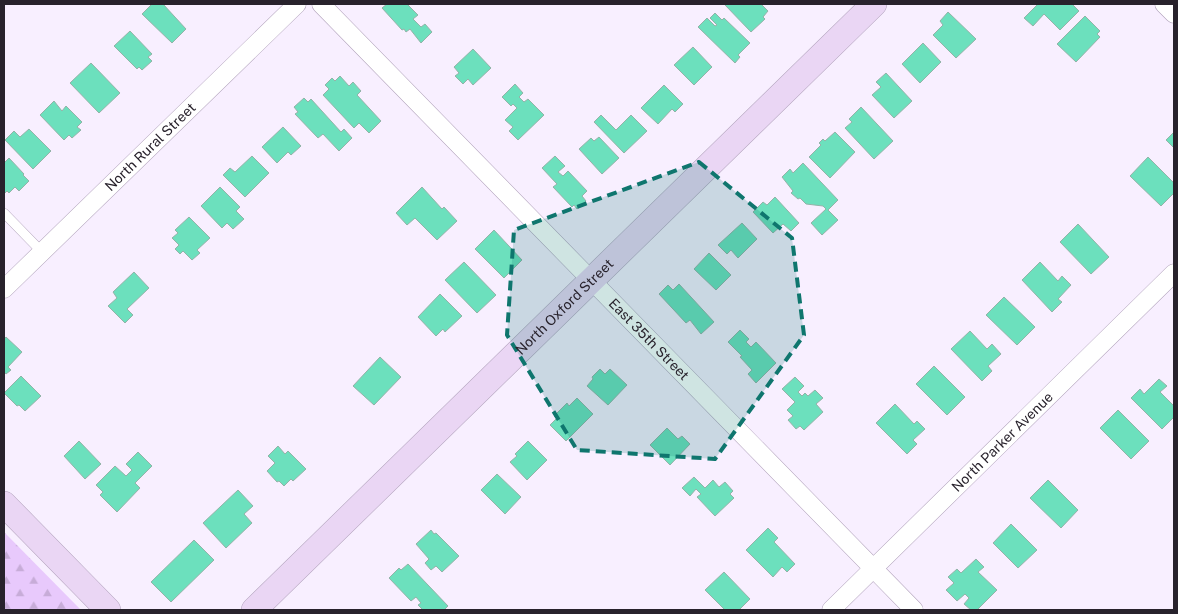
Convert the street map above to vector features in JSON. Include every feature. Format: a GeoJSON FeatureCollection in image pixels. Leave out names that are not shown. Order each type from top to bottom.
{"type":"FeatureCollection","features":[{"type":"Feature","properties":{"kind":"street","name":"North Rural Street"},"geometry":{"type":"LineString","coordinates":[[4,289],[297,4]]}},
{"type":"Feature","properties":{"kind":"street","name":"East 35th Street"},"geometry":{"type":"LineString","coordinates":[[321,4],[914,610]]}},
{"type":"Feature","properties":{"kind":"street","name":"North Oxford Street"},"geometry":{"type":"LineString","coordinates":[[254,610],[874,4]]}},
{"type":"Feature","properties":{"kind":"street"},"geometry":{"type":"LineString","coordinates":[[1164,4],[1174,14]]}},
{"type":"Feature","properties":{"kind":"street","name":"North Parker Avenue"},"geometry":{"type":"LineString","coordinates":[[831,610],[1174,273]]}},
{"type":"Feature","properties":{"kind":"street"},"geometry":{"type":"LineString","coordinates":[[4,504],[108,610]]}},
{"type":"Feature","properties":{"kind":"lane"},"geometry":{"type":"LineString","coordinates":[[4,213],[42,252]]}},
{"type":"Feature","properties":{"kind":"highlighted area"},"geometry":{"type":"Polygon","coordinates":[[[699,162],[792,238],[804,335],[715,459],[577,450],[507,335],[514,230],[699,162]]]}},
{"type":"Feature","properties":{"kind":"green space"},"geometry":{"type":"Polygon","coordinates":[[[4,532],[81,610],[4,610],[4,532]]]}},
{"type":"Feature","properties":{"kind":"building"},"geometry":{"type":"Polygon","coordinates":[[[152,4],[163,4],[186,29],[172,43],[142,14],[152,4]]]}},
{"type":"Feature","properties":{"kind":"building"},"geometry":{"type":"Polygon","coordinates":[[[387,4],[407,4],[418,15],[413,19],[421,27],[425,24],[432,32],[421,43],[410,29],[406,32],[404,29],[402,30],[382,8],[387,4]]]}},
{"type":"Feature","properties":{"kind":"building"},"geometry":{"type":"Polygon","coordinates":[[[761,4],[768,11],[763,17],[765,19],[751,32],[725,5],[761,4]]]}},
{"type":"Feature","properties":{"kind":"building"},"geometry":{"type":"Polygon","coordinates":[[[1036,4],[1072,4],[1079,11],[1060,30],[1044,14],[1033,26],[1024,18],[1036,4]]]}},
{"type":"Feature","properties":{"kind":"building"},"geometry":{"type":"Polygon","coordinates":[[[948,12],[976,39],[956,58],[933,35],[943,25],[940,21],[948,12]]]}},
{"type":"Feature","properties":{"kind":"building"},"geometry":{"type":"Polygon","coordinates":[[[715,13],[722,20],[724,18],[750,43],[738,55],[740,57],[735,63],[698,27],[707,18],[715,26],[717,25],[710,18],[715,13]]]}},
{"type":"Feature","properties":{"kind":"building"},"geometry":{"type":"Polygon","coordinates":[[[1085,16],[1100,31],[1097,34],[1100,37],[1076,62],[1057,44],[1085,16]]]}},
{"type":"Feature","properties":{"kind":"building"},"geometry":{"type":"Polygon","coordinates":[[[130,31],[152,54],[148,57],[152,61],[142,70],[139,67],[137,69],[114,46],[130,31]]]}},
{"type":"Feature","properties":{"kind":"building"},"geometry":{"type":"Polygon","coordinates":[[[923,43],[941,62],[920,83],[902,64],[923,43]]]}},
{"type":"Feature","properties":{"kind":"building"},"geometry":{"type":"Polygon","coordinates":[[[693,47],[712,67],[694,85],[674,65],[693,47]]]}},
{"type":"Feature","properties":{"kind":"building"},"geometry":{"type":"Polygon","coordinates":[[[473,49],[491,68],[473,85],[468,79],[463,84],[455,76],[459,73],[454,67],[473,49]]]}},
{"type":"Feature","properties":{"kind":"building"},"geometry":{"type":"Polygon","coordinates":[[[91,63],[120,93],[99,113],[70,83],[91,63]]]}},
{"type":"Feature","properties":{"kind":"building"},"geometry":{"type":"Polygon","coordinates":[[[886,73],[912,101],[894,118],[872,95],[881,87],[876,82],[886,73]]]}},
{"type":"Feature","properties":{"kind":"building"},"geometry":{"type":"Polygon","coordinates":[[[340,76],[349,86],[353,82],[361,91],[357,95],[381,121],[369,133],[359,123],[354,128],[323,95],[329,89],[325,85],[332,78],[335,81],[340,76]]]}},
{"type":"Feature","properties":{"kind":"building"},"geometry":{"type":"Polygon","coordinates":[[[515,84],[523,93],[519,97],[524,102],[528,99],[544,115],[518,140],[509,131],[513,127],[505,120],[517,108],[513,104],[511,106],[502,97],[515,84]]]}},
{"type":"Feature","properties":{"kind":"building"},"geometry":{"type":"Polygon","coordinates":[[[664,85],[683,104],[675,112],[672,109],[658,124],[641,108],[664,85]]]}},
{"type":"Feature","properties":{"kind":"building"},"geometry":{"type":"Polygon","coordinates":[[[304,98],[308,102],[311,99],[341,132],[344,129],[352,138],[339,151],[323,134],[318,138],[295,114],[298,112],[294,107],[304,98]]]}},
{"type":"Feature","properties":{"kind":"building"},"geometry":{"type":"Polygon","coordinates":[[[54,101],[62,111],[66,106],[82,122],[77,127],[81,130],[72,138],[69,135],[64,140],[40,115],[54,101]]]}},
{"type":"Feature","properties":{"kind":"building"},"geometry":{"type":"Polygon","coordinates":[[[861,107],[893,141],[874,159],[845,128],[852,122],[849,119],[861,107]]]}},
{"type":"Feature","properties":{"kind":"building"},"geometry":{"type":"Polygon","coordinates":[[[601,115],[616,130],[631,115],[647,131],[624,153],[594,122],[601,115]]]}},
{"type":"Feature","properties":{"kind":"building"},"geometry":{"type":"Polygon","coordinates":[[[283,127],[301,146],[291,155],[288,152],[277,163],[262,147],[283,127]]]}},
{"type":"Feature","properties":{"kind":"building"},"geometry":{"type":"Polygon","coordinates":[[[29,129],[51,151],[33,169],[5,140],[14,131],[20,137],[29,129]]]}},
{"type":"Feature","properties":{"kind":"building"},"geometry":{"type":"Polygon","coordinates":[[[835,132],[855,152],[830,178],[809,157],[821,145],[819,143],[823,139],[825,141],[835,132]]]}},
{"type":"Feature","properties":{"kind":"building"},"geometry":{"type":"Polygon","coordinates":[[[1174,132],[1174,148],[1166,140],[1174,132]]]}},
{"type":"Feature","properties":{"kind":"building"},"geometry":{"type":"Polygon","coordinates":[[[599,137],[619,158],[602,174],[579,149],[591,138],[594,141],[599,137]]]}},
{"type":"Feature","properties":{"kind":"building"},"geometry":{"type":"Polygon","coordinates":[[[252,156],[269,173],[245,197],[223,175],[230,168],[235,172],[252,156]]]}},
{"type":"Feature","properties":{"kind":"building"},"geometry":{"type":"Polygon","coordinates":[[[555,156],[565,166],[558,172],[563,176],[568,171],[587,191],[582,196],[586,201],[577,209],[574,205],[572,207],[553,187],[557,184],[542,168],[555,156]]]}},
{"type":"Feature","properties":{"kind":"building"},"geometry":{"type":"Polygon","coordinates":[[[1148,157],[1174,183],[1174,193],[1161,206],[1130,176],[1148,157]]]}},
{"type":"Feature","properties":{"kind":"building"},"geometry":{"type":"Polygon","coordinates":[[[9,158],[29,181],[19,191],[15,187],[9,193],[7,191],[4,194],[4,163],[9,158]]]}},
{"type":"Feature","properties":{"kind":"building"},"geometry":{"type":"Polygon","coordinates":[[[803,163],[838,200],[828,210],[838,220],[822,235],[811,223],[826,209],[823,206],[806,204],[800,198],[798,199],[791,193],[793,191],[782,177],[790,169],[793,173],[803,163]]]}},
{"type":"Feature","properties":{"kind":"building"},"geometry":{"type":"Polygon","coordinates":[[[220,187],[240,207],[236,211],[244,219],[233,229],[227,223],[222,228],[201,206],[220,187]]]}},
{"type":"Feature","properties":{"kind":"building"},"geometry":{"type":"Polygon","coordinates":[[[422,187],[442,209],[444,207],[457,221],[437,240],[415,218],[407,225],[396,213],[422,187]]]}},
{"type":"Feature","properties":{"kind":"building"},"geometry":{"type":"Polygon","coordinates":[[[775,197],[799,223],[791,231],[783,224],[773,233],[753,212],[763,202],[767,205],[775,197]]]}},
{"type":"Feature","properties":{"kind":"building"},"geometry":{"type":"Polygon","coordinates":[[[189,217],[210,238],[197,250],[200,253],[192,260],[183,251],[180,254],[175,249],[179,245],[172,238],[178,233],[175,230],[189,217]]]}},
{"type":"Feature","properties":{"kind":"building"},"geometry":{"type":"Polygon","coordinates":[[[742,223],[757,239],[738,258],[731,250],[727,254],[718,245],[742,223]]]}},
{"type":"Feature","properties":{"kind":"building"},"geometry":{"type":"Polygon","coordinates":[[[1078,224],[1109,257],[1091,274],[1060,242],[1078,224]]]}},
{"type":"Feature","properties":{"kind":"building"},"geometry":{"type":"Polygon","coordinates":[[[494,230],[522,260],[504,278],[475,249],[494,230]]]}},
{"type":"Feature","properties":{"kind":"building"},"geometry":{"type":"Polygon","coordinates":[[[709,253],[731,275],[716,290],[694,269],[709,253]]]}},
{"type":"Feature","properties":{"kind":"building"},"geometry":{"type":"Polygon","coordinates":[[[464,262],[496,295],[477,313],[445,280],[464,262]]]}},
{"type":"Feature","properties":{"kind":"building"},"geometry":{"type":"Polygon","coordinates":[[[1040,262],[1058,281],[1062,276],[1071,285],[1058,299],[1062,302],[1052,312],[1022,280],[1040,262]]]}},
{"type":"Feature","properties":{"kind":"building"},"geometry":{"type":"Polygon","coordinates":[[[134,272],[149,288],[127,309],[133,315],[125,323],[108,306],[117,298],[113,292],[134,272]]]}},
{"type":"Feature","properties":{"kind":"building"},"geometry":{"type":"Polygon","coordinates":[[[679,284],[714,322],[701,334],[690,320],[686,323],[659,294],[668,285],[673,290],[679,284]]]}},
{"type":"Feature","properties":{"kind":"building"},"geometry":{"type":"Polygon","coordinates":[[[440,294],[462,316],[445,332],[443,329],[436,336],[418,317],[440,294]]]}},
{"type":"Feature","properties":{"kind":"building"},"geometry":{"type":"Polygon","coordinates":[[[1004,297],[1035,327],[1017,345],[986,315],[1004,297]]]}},
{"type":"Feature","properties":{"kind":"building"},"geometry":{"type":"Polygon","coordinates":[[[740,330],[749,339],[746,342],[751,347],[756,342],[776,363],[756,383],[748,374],[752,370],[740,357],[742,356],[728,342],[740,330]]]}},
{"type":"Feature","properties":{"kind":"building"},"geometry":{"type":"Polygon","coordinates":[[[970,331],[987,349],[992,344],[1001,354],[988,366],[992,371],[982,381],[951,349],[970,331]]]}},
{"type":"Feature","properties":{"kind":"building"},"geometry":{"type":"Polygon","coordinates":[[[6,337],[22,352],[8,367],[11,370],[6,374],[4,372],[4,339],[6,337]]]}},
{"type":"Feature","properties":{"kind":"building"},"geometry":{"type":"Polygon","coordinates":[[[380,357],[401,377],[374,405],[353,386],[380,357]]]}},
{"type":"Feature","properties":{"kind":"building"},"geometry":{"type":"Polygon","coordinates":[[[934,366],[965,397],[947,415],[916,384],[934,366]]]}},
{"type":"Feature","properties":{"kind":"building"},"geometry":{"type":"Polygon","coordinates":[[[600,369],[605,374],[610,369],[627,385],[608,405],[587,386],[600,369]]]}},
{"type":"Feature","properties":{"kind":"building"},"geometry":{"type":"Polygon","coordinates":[[[21,376],[41,396],[25,411],[4,393],[21,376]]]}},
{"type":"Feature","properties":{"kind":"building"},"geometry":{"type":"Polygon","coordinates":[[[795,377],[804,386],[798,392],[802,396],[805,393],[808,396],[815,390],[823,398],[816,404],[823,412],[804,430],[800,426],[796,429],[788,420],[793,416],[787,410],[795,402],[782,389],[795,377]]]}},
{"type":"Feature","properties":{"kind":"building"},"geometry":{"type":"Polygon","coordinates":[[[1159,379],[1167,386],[1160,392],[1174,406],[1174,417],[1162,429],[1131,398],[1140,389],[1144,394],[1159,379]]]}},
{"type":"Feature","properties":{"kind":"building"},"geometry":{"type":"Polygon","coordinates":[[[577,398],[593,414],[566,441],[550,425],[557,418],[554,416],[567,403],[569,406],[577,398]]]}},
{"type":"Feature","properties":{"kind":"building"},"geometry":{"type":"Polygon","coordinates":[[[895,404],[914,424],[917,421],[925,429],[913,440],[917,444],[907,454],[876,423],[895,404]]]}},
{"type":"Feature","properties":{"kind":"building"},"geometry":{"type":"Polygon","coordinates":[[[1118,410],[1149,441],[1131,459],[1100,428],[1118,410]]]}},
{"type":"Feature","properties":{"kind":"building"},"geometry":{"type":"Polygon","coordinates":[[[667,428],[678,439],[682,436],[690,444],[670,465],[650,445],[667,428]]]}},
{"type":"Feature","properties":{"kind":"building"},"geometry":{"type":"Polygon","coordinates":[[[79,441],[101,464],[85,479],[64,456],[79,441]]]}},
{"type":"Feature","properties":{"kind":"building"},"geometry":{"type":"Polygon","coordinates":[[[528,441],[547,460],[527,480],[510,462],[528,441]]]}},
{"type":"Feature","properties":{"kind":"building"},"geometry":{"type":"Polygon","coordinates":[[[278,446],[285,454],[288,451],[306,469],[293,481],[291,479],[284,486],[279,481],[277,482],[267,471],[275,463],[268,456],[278,446]]]}},
{"type":"Feature","properties":{"kind":"building"},"geometry":{"type":"Polygon","coordinates":[[[138,452],[152,466],[135,483],[140,488],[117,512],[100,495],[103,492],[96,485],[115,466],[126,476],[132,470],[126,464],[138,452]]]}},
{"type":"Feature","properties":{"kind":"building"},"geometry":{"type":"Polygon","coordinates":[[[497,474],[521,497],[505,514],[481,490],[497,474]]]}},
{"type":"Feature","properties":{"kind":"building"},"geometry":{"type":"Polygon","coordinates":[[[694,477],[705,488],[713,480],[719,487],[725,482],[733,491],[730,494],[734,498],[715,516],[697,497],[701,494],[696,489],[690,496],[682,488],[694,477]]]}},
{"type":"Feature","properties":{"kind":"building"},"geometry":{"type":"Polygon","coordinates":[[[1048,480],[1078,510],[1061,528],[1030,498],[1048,480]]]}},
{"type":"Feature","properties":{"kind":"building"},"geometry":{"type":"Polygon","coordinates":[[[238,490],[253,506],[244,514],[252,523],[226,548],[203,523],[238,490]]]}},
{"type":"Feature","properties":{"kind":"building"},"geometry":{"type":"Polygon","coordinates":[[[1011,524],[1037,550],[1018,568],[993,543],[1011,524]]]}},
{"type":"Feature","properties":{"kind":"building"},"geometry":{"type":"Polygon","coordinates":[[[768,528],[778,538],[774,542],[795,564],[787,572],[782,567],[773,577],[746,550],[768,528]]]}},
{"type":"Feature","properties":{"kind":"building"},"geometry":{"type":"Polygon","coordinates":[[[431,530],[459,556],[442,572],[436,566],[431,570],[425,563],[429,559],[416,544],[431,530]]]}},
{"type":"Feature","properties":{"kind":"building"},"geometry":{"type":"Polygon","coordinates":[[[194,540],[214,560],[171,602],[151,582],[194,540]]]}},
{"type":"Feature","properties":{"kind":"building"},"geometry":{"type":"Polygon","coordinates":[[[976,559],[984,567],[978,572],[997,590],[977,610],[971,610],[964,604],[969,598],[965,594],[957,601],[946,590],[954,583],[948,577],[957,569],[961,573],[976,559]]]}},
{"type":"Feature","properties":{"kind":"building"},"geometry":{"type":"Polygon","coordinates":[[[408,564],[448,606],[444,610],[423,610],[418,605],[421,603],[416,597],[411,601],[389,578],[399,568],[401,570],[408,564]]]}},
{"type":"Feature","properties":{"kind":"building"},"geometry":{"type":"Polygon","coordinates":[[[724,572],[750,599],[739,610],[725,610],[705,590],[724,572]]]}}]}
